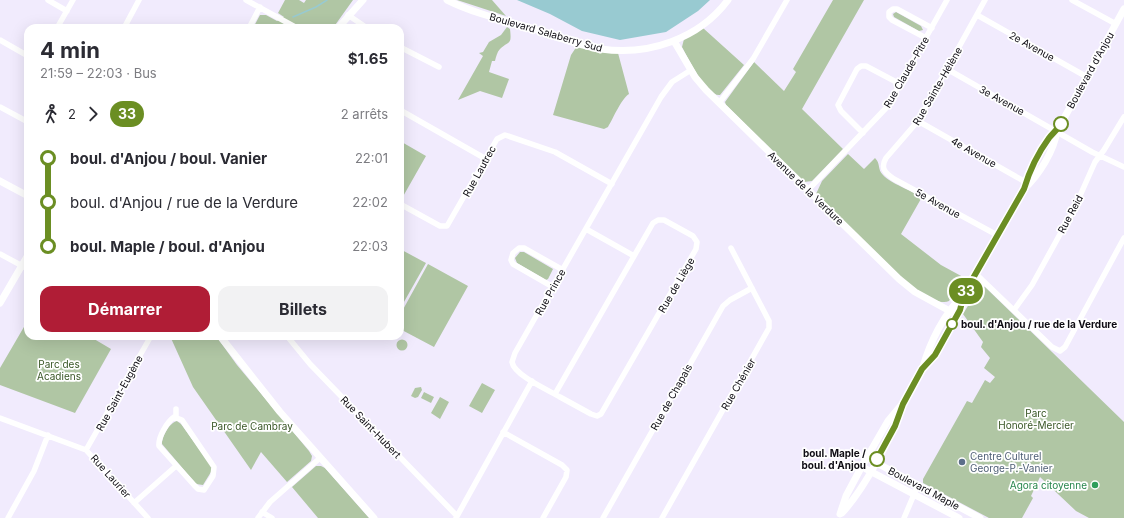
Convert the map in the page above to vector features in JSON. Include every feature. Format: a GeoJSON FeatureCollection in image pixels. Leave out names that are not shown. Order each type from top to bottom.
{"type":"FeatureCollection","features":[{"type":"Feature","properties":{"kind":"street"},"geometry":{"type":"LineString","coordinates":[[48,0],[67,10]]}},
{"type":"Feature","properties":{"kind":"street"},"geometry":{"type":"LineString","coordinates":[[60,24],[73,0]]}},
{"type":"Feature","properties":{"kind":"street"},"geometry":{"type":"LineString","coordinates":[[126,24],[139,0]]}},
{"type":"Feature","properties":{"kind":"street"},"geometry":{"type":"LineString","coordinates":[[246,0],[291,24]]}},
{"type":"Feature","properties":{"kind":"street"},"geometry":{"type":"LineString","coordinates":[[341,24],[363,0]]}},
{"type":"Feature","properties":{"kind":"street","name":"Boulevard Salaberry Sud"},"geometry":{"type":"LineString","coordinates":[[447,0],[486,15],[600,49],[618,51],[641,50],[674,41],[709,21],[728,0]]}},
{"type":"Feature","properties":{"kind":"street"},"geometry":{"type":"LineString","coordinates":[[719,103],[752,59],[787,0]]}},
{"type":"Feature","properties":{"kind":"street","name":"Rue Claude-Pitre"},"geometry":{"type":"LineString","coordinates":[[808,190],[887,107],[947,0]]}},
{"type":"Feature","properties":{"kind":"street","name":"Rue Sainte-Hélène"},"geometry":{"type":"LineString","coordinates":[[883,168],[886,158],[918,121],[985,0]]}},
{"type":"Feature","properties":{"kind":"street"},"geometry":{"type":"LineString","coordinates":[[1072,0],[1116,24]]}},
{"type":"Feature","properties":{"kind":"street"},"geometry":{"type":"LineString","coordinates":[[251,24],[260,7]]}},
{"type":"Feature","properties":{"kind":"street"},"geometry":{"type":"LineString","coordinates":[[926,38],[892,20],[889,15],[890,12],[893,9],[897,9],[932,28]]}},
{"type":"Feature","properties":{"kind":"street","name":"Boulevard d'Anjou"},"geometry":{"type":"LineString","coordinates":[[839,516],[853,500],[870,471],[895,426],[903,404],[922,369],[928,350],[950,311],[964,294],[976,274],[1026,185],[1049,138],[1057,131],[1124,9]]}},
{"type":"Feature","properties":{"kind":"street"},"geometry":{"type":"LineString","coordinates":[[348,15],[361,24]]}},
{"type":"Feature","properties":{"kind":"street","name":"2e Avenue"},"geometry":{"type":"LineString","coordinates":[[977,15],[1087,77]]}},
{"type":"Feature","properties":{"kind":"street"},"geometry":{"type":"LineString","coordinates":[[0,40],[24,54]]}},
{"type":"Feature","properties":{"kind":"street","name":"Avenue de la Verdure"},"geometry":{"type":"LineString","coordinates":[[674,41],[701,85],[908,287],[957,315]]}},
{"type":"Feature","properties":{"kind":"street"},"geometry":{"type":"LineString","coordinates":[[404,49],[439,67]]}},
{"type":"Feature","properties":{"kind":"street"},"geometry":{"type":"LineString","coordinates":[[863,133],[841,111],[838,105],[857,69],[866,66],[900,84]]}},
{"type":"Feature","properties":{"kind":"street","name":"3e Avenue"},"geometry":{"type":"LineString","coordinates":[[947,69],[1124,167]]}},
{"type":"Feature","properties":{"kind":"street","name":"Rue Prince"},"geometry":{"type":"LineString","coordinates":[[532,381],[515,370],[512,360],[664,92],[672,82],[691,70]]}},
{"type":"Feature","properties":{"kind":"street"},"geometry":{"type":"LineString","coordinates":[[0,107],[24,120]]}},
{"type":"Feature","properties":{"kind":"street"},"geometry":{"type":"LineString","coordinates":[[404,112],[486,159]]}},
{"type":"Feature","properties":{"kind":"street","name":"Rue Reid"},"geometry":{"type":"LineString","coordinates":[[1014,310],[1025,296],[1039,273],[1077,202],[1094,162],[1124,117]]}},
{"type":"Feature","properties":{"kind":"street","name":"4e Avenue"},"geometry":{"type":"LineString","coordinates":[[918,121],[1026,185]]}},
{"type":"Feature","properties":{"kind":"street","name":"Rue Lautrec"},"geometry":{"type":"LineString","coordinates":[[404,206],[440,226],[445,226],[450,221],[497,139],[502,136],[507,136],[555,152],[612,184]]}},
{"type":"Feature","properties":{"kind":"street","name":"5e Avenue"},"geometry":{"type":"LineString","coordinates":[[883,168],[886,173],[894,179],[997,235]]}},
{"type":"Feature","properties":{"kind":"street"},"geometry":{"type":"LineString","coordinates":[[0,181],[24,194]]}},
{"type":"Feature","properties":{"kind":"street","name":"Rue de Liège"},"geometry":{"type":"LineString","coordinates":[[532,381],[555,394],[594,416],[603,412],[696,249],[697,242],[693,236],[666,221],[658,220],[651,225],[555,394]]}},
{"type":"Feature","properties":{"kind":"street"},"geometry":{"type":"LineString","coordinates":[[586,229],[634,256]]}},
{"type":"Feature","properties":{"kind":"street"},"geometry":{"type":"LineString","coordinates":[[976,274],[1055,350],[1062,351],[1124,238]]}},
{"type":"Feature","properties":{"kind":"street"},"geometry":{"type":"LineString","coordinates":[[553,287],[513,264],[511,260],[513,253],[519,248],[524,248],[563,270]]}},
{"type":"Feature","properties":{"kind":"street","name":"Rue Chénier"},"geometry":{"type":"LineString","coordinates":[[662,518],[770,328],[769,321],[731,248]]}},
{"type":"Feature","properties":{"kind":"street"},"geometry":{"type":"LineString","coordinates":[[0,254],[24,266]]}},
{"type":"Feature","properties":{"kind":"street"},"geometry":{"type":"LineString","coordinates":[[0,303],[24,268]]}},
{"type":"Feature","properties":{"kind":"street","name":"Rue de Chapais"},"geometry":{"type":"LineString","coordinates":[[603,518],[723,306],[730,300],[752,288]]}},
{"type":"Feature","properties":{"kind":"street","name":"Boulevard d'Anjou"},"geometry":{"type":"LineString","coordinates":[[922,369],[935,355],[957,315],[964,294]]}},
{"type":"Feature","properties":{"kind":"street","name":"Rue Saint-Eugène"},"geometry":{"type":"LineString","coordinates":[[86,450],[149,340]]}},
{"type":"Feature","properties":{"kind":"street"},"geometry":{"type":"LineString","coordinates":[[223,340],[240,363],[320,458],[374,518]]}},
{"type":"Feature","properties":{"kind":"street","name":"Rue Saint-Hubert"},"geometry":{"type":"LineString","coordinates":[[292,340],[310,364],[456,517]]}},
{"type":"Feature","properties":{"kind":"street"},"geometry":{"type":"LineString","coordinates":[[456,517],[532,381]]}},
{"type":"Feature","properties":{"kind":"street","name":"Boulevard d'Anjou"},"geometry":{"type":"LineString","coordinates":[[839,516],[846,496],[862,466],[888,421],[903,404]]}},
{"type":"Feature","properties":{"kind":"street"},"geometry":{"type":"LineString","coordinates":[[176,409],[176,417]]}},
{"type":"Feature","properties":{"kind":"street"},"geometry":{"type":"LineString","coordinates":[[176,417],[182,420],[213,464],[214,471],[207,488],[202,490],[194,485],[161,449],[159,442],[170,421],[176,417]]}},
{"type":"Feature","properties":{"kind":"street","name":"Rue Laurier"},"geometry":{"type":"LineString","coordinates":[[0,418],[86,450],[148,518]]}},
{"type":"Feature","properties":{"kind":"street"},"geometry":{"type":"LineString","coordinates":[[503,432],[562,465],[566,470],[565,479],[543,518]]}},
{"type":"Feature","properties":{"kind":"street"},"geometry":{"type":"LineString","coordinates":[[8,518],[34,471],[48,435]]}},
{"type":"Feature","properties":{"kind":"street"},"geometry":{"type":"LineString","coordinates":[[258,518],[270,502],[320,458]]}},
{"type":"Feature","properties":{"kind":"street","name":"Boulevard Maple"},"geometry":{"type":"LineString","coordinates":[[867,458],[945,500],[967,515],[980,518]]}},
{"type":"Feature","properties":{"kind":"street"},"geometry":{"type":"LineString","coordinates":[[134,503],[176,466]]}},
{"type":"Feature","properties":{"kind":"street","name":"Boulevard Maple"},"geometry":{"type":"LineString","coordinates":[[862,466],[959,518]]}},
{"type":"Feature","properties":{"kind":"street"},"geometry":{"type":"LineString","coordinates":[[904,518],[918,486]]}},
{"type":"Feature","properties":{"kind":"street"},"geometry":{"type":"LineString","coordinates":[[940,508],[945,500]]}},
{"type":"Feature","properties":{"kind":"street"},"geometry":{"type":"LineString","coordinates":[[262,512],[272,518]]}},
{"type":"Feature","properties":{"kind":"green space"},"geometry":{"type":"Polygon","coordinates":[[[285,0],[299,0],[304,3],[306,0],[353,0],[336,24],[255,24],[260,15],[266,15],[277,21],[284,17],[278,13],[285,0]]]}},
{"type":"Feature","properties":{"kind":"green space"},"geometry":{"type":"Polygon","coordinates":[[[457,0],[492,0],[506,16],[457,0]]]}},
{"type":"Feature","properties":{"kind":"green space"},"geometry":{"type":"Polygon","coordinates":[[[833,0],[864,0],[802,109],[843,149],[812,181],[804,182],[726,105],[725,102],[754,62],[784,91],[796,72],[793,69],[833,0]]]}},
{"type":"Feature","properties":{"kind":"green space"},"geometry":{"type":"Polygon","coordinates":[[[896,12],[921,26],[923,30],[919,31],[894,17],[893,14],[896,12]]]}},
{"type":"Feature","properties":{"kind":"green space"},"geometry":{"type":"Polygon","coordinates":[[[507,27],[510,29],[511,38],[509,42],[499,50],[495,61],[492,61],[489,72],[509,79],[502,98],[480,91],[458,100],[483,56],[479,53],[483,52],[489,42],[501,35],[507,27]]]}},
{"type":"Feature","properties":{"kind":"green space"},"geometry":{"type":"Polygon","coordinates":[[[703,28],[744,65],[720,95],[709,90],[704,84],[693,68],[682,47],[684,39],[703,28]]]}},
{"type":"Feature","properties":{"kind":"green space"},"geometry":{"type":"Polygon","coordinates":[[[577,46],[618,53],[629,94],[620,105],[608,127],[604,129],[553,115],[571,55],[577,46]]]}},
{"type":"Feature","properties":{"kind":"green space"},"geometry":{"type":"Polygon","coordinates":[[[404,143],[426,156],[404,195],[404,143]]]}},
{"type":"Feature","properties":{"kind":"green space"},"geometry":{"type":"Polygon","coordinates":[[[848,154],[864,169],[875,158],[878,162],[881,173],[886,178],[922,197],[901,234],[941,265],[963,277],[949,301],[944,302],[932,299],[904,280],[816,194],[822,181],[848,154]]]}},
{"type":"Feature","properties":{"kind":"green space"},"geometry":{"type":"Polygon","coordinates":[[[404,251],[426,263],[404,302],[404,251]]]}},
{"type":"Feature","properties":{"kind":"green space"},"geometry":{"type":"Polygon","coordinates":[[[520,252],[524,252],[553,269],[548,279],[546,280],[517,263],[515,258],[520,252]]]}},
{"type":"Feature","properties":{"kind":"green space"},"geometry":{"type":"Polygon","coordinates":[[[428,264],[468,286],[434,347],[404,331],[404,308],[428,264]]]}},
{"type":"Feature","properties":{"kind":"green space","name":"Parc Honoré-Mercier"},"geometry":{"type":"Polygon","coordinates":[[[980,286],[985,287],[1124,422],[1124,518],[1089,518],[1076,511],[1040,477],[1031,496],[1033,498],[1022,518],[989,518],[923,483],[923,479],[967,401],[972,403],[985,380],[990,383],[995,377],[984,368],[990,358],[981,347],[983,342],[963,314],[980,286]]]}},
{"type":"Feature","properties":{"kind":"green space","name":"Parc des Acadiens"},"geometry":{"type":"Polygon","coordinates":[[[24,327],[24,340],[96,340],[111,349],[75,413],[0,385],[0,368],[24,327]]]}},
{"type":"Feature","properties":{"kind":"green space","name":"Parc de Cambray"},"geometry":{"type":"Polygon","coordinates":[[[172,340],[219,340],[237,365],[309,451],[312,456],[311,461],[287,482],[261,452],[251,470],[193,387],[172,340]]]}},
{"type":"Feature","properties":{"kind":"green space"},"geometry":{"type":"Polygon","coordinates":[[[400,340],[404,340],[406,341],[406,349],[400,350],[397,347],[397,343],[400,340]]]}},
{"type":"Feature","properties":{"kind":"green space"},"geometry":{"type":"Polygon","coordinates":[[[482,383],[495,390],[482,413],[469,406],[482,383]]]}},
{"type":"Feature","properties":{"kind":"green space"},"geometry":{"type":"Polygon","coordinates":[[[421,387],[422,390],[418,397],[415,398],[411,396],[415,388],[421,387]]]}},
{"type":"Feature","properties":{"kind":"green space"},"geometry":{"type":"Polygon","coordinates":[[[424,392],[434,397],[431,403],[421,398],[424,392]]]}},
{"type":"Feature","properties":{"kind":"green space"},"geometry":{"type":"Polygon","coordinates":[[[440,397],[449,402],[440,419],[431,413],[440,397]]]}},
{"type":"Feature","properties":{"kind":"green space"},"geometry":{"type":"Polygon","coordinates":[[[177,421],[181,424],[212,467],[211,472],[203,485],[196,484],[162,444],[166,431],[171,424],[177,421]]]}},
{"type":"Feature","properties":{"kind":"green space"},"geometry":{"type":"Polygon","coordinates":[[[316,466],[325,468],[369,518],[318,518],[292,487],[316,466]]]}},
{"type":"Feature","properties":{"kind":"shaded area"},"geometry":{"type":"Polygon","coordinates":[[[517,0],[710,0],[698,11],[666,32],[620,40],[582,31],[550,14],[517,0]]]}},
{"type":"Feature","properties":{"kind":"waterway"},"geometry":{"type":"LineString","coordinates":[[293,17],[316,7],[327,0]]}},
{"type":"Feature","properties":{"kind":"bus line","name":"33"},"geometry":{"type":"LineString","coordinates":[[877,459],[895,426],[903,404],[922,369],[935,355],[960,310],[964,294],[1024,189],[1027,177],[1049,138],[1057,131],[1061,124]]}},
{"type":"Feature","properties":{"kind":"place","name":"boul. d'Anjou / rue de la Verdure"},"geometry":{"type":"Point","coordinates":[952,324]}},
{"type":"Feature","properties":{"kind":"place","name":"boul. Maple / boul. d'Anjou"},"geometry":{"type":"Point","coordinates":[877,459]}},
{"type":"Feature","properties":{"kind":"place","name":"Centre Culturel George-P.-Vanier"},"geometry":{"type":"Point","coordinates":[962,462]}},
{"type":"Feature","properties":{"kind":"place","name":"Agora citoyenne"},"geometry":{"type":"Point","coordinates":[1095,485]}}]}
